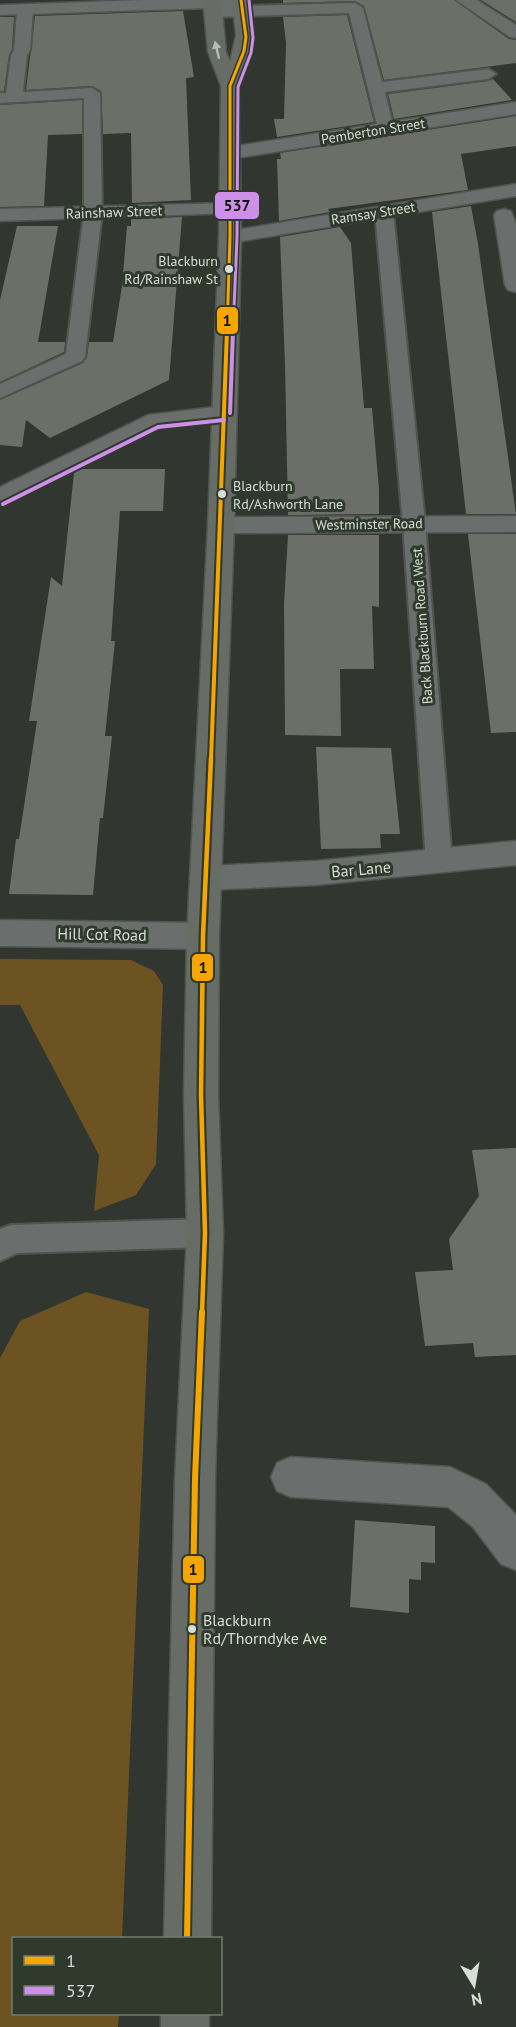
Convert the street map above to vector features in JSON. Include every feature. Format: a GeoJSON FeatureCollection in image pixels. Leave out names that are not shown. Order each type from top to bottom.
{"type":"FeatureCollection","features":[{"type":"Feature","properties":{"kind":"highway"},"geometry":{"type":"LineString","coordinates":[[230,86],[244,51],[246,37],[242,4]]}},
{"type":"Feature","properties":{"kind":"highway"},"geometry":{"type":"LineString","coordinates":[[187,1937],[195,1479],[205,1233],[201,1095],[203,936],[221,525],[230,237],[230,86],[217,52],[213,5]]}},
{"type":"Feature","properties":{"kind":"main road"},"geometry":{"type":"LineString","coordinates":[[465,0],[516,33]]}},
{"type":"Feature","properties":{"kind":"street"},"geometry":{"type":"LineString","coordinates":[[0,10],[33,6],[242,4]]}},
{"type":"Feature","properties":{"kind":"street","name":"Pemberton Street"},"geometry":{"type":"LineString","coordinates":[[230,153],[513,111]]}},
{"type":"Feature","properties":{"kind":"street","name":"Ramsay Street"},"geometry":{"type":"LineString","coordinates":[[230,237],[516,190]]}},
{"type":"Feature","properties":{"kind":"street"},"geometry":{"type":"LineString","coordinates":[[484,195],[510,218],[516,285]]}},
{"type":"Feature","properties":{"kind":"street","name":"Rainshaw Street"},"geometry":{"type":"LineString","coordinates":[[0,215],[229,208]]}},
{"type":"Feature","properties":{"kind":"street"},"geometry":{"type":"LineString","coordinates":[[0,468],[11,491],[156,420],[223,413]]}},
{"type":"Feature","properties":{"kind":"street","name":"Westminster Road"},"geometry":{"type":"LineString","coordinates":[[221,525],[516,524]]}},
{"type":"Feature","properties":{"kind":"street","name":"Bar Lane"},"geometry":{"type":"LineString","coordinates":[[205,878],[316,873],[516,853]]}},
{"type":"Feature","properties":{"kind":"street","name":"Hill Cot Road"},"geometry":{"type":"LineString","coordinates":[[0,933],[203,936]]}},
{"type":"Feature","properties":{"kind":"street"},"geometry":{"type":"LineString","coordinates":[[291,1477],[450,1487],[470,1495],[488,1511],[516,1549]]}},
{"type":"Feature","properties":{"kind":"lane"},"geometry":{"type":"LineString","coordinates":[[242,4],[354,8],[386,129]]}},
{"type":"Feature","properties":{"kind":"lane"},"geometry":{"type":"LineString","coordinates":[[0,392],[75,357],[93,213],[92,93],[7,97],[33,6]]}},
{"type":"Feature","properties":{"kind":"lane"},"geometry":{"type":"LineString","coordinates":[[0,55],[19,54]]}},
{"type":"Feature","properties":{"kind":"lane"},"geometry":{"type":"LineString","coordinates":[[375,88],[488,74]]}},
{"type":"Feature","properties":{"kind":"lane","name":"Back Blackburn Road West"},"geometry":{"type":"LineString","coordinates":[[384,212],[414,524],[439,862]]}},
{"type":"Feature","properties":{"kind":"lane"},"geometry":{"type":"LineString","coordinates":[[4,1236],[205,1233]]}},
{"type":"Feature","properties":{"kind":"shaded area"},"geometry":{"type":"Polygon","coordinates":[[[0,959],[131,960],[154,971],[163,985],[156,1164],[136,1195],[94,1211],[99,1155],[20,1005],[0,1005],[0,959]]]}},
{"type":"Feature","properties":{"kind":"shaded area"},"geometry":{"type":"Polygon","coordinates":[[[86,1292],[149,1309],[122,1937],[12,1937],[12,2015],[119,2015],[118,2027],[0,2027],[0,1358],[20,1321],[86,1292]]]}},
{"type":"Feature","properties":{"kind":"building"},"geometry":{"type":"Polygon","coordinates":[[[283,0],[454,0],[509,39],[516,40],[516,63],[384,80],[364,6],[355,1],[283,3],[283,0]]]}},
{"type":"Feature","properties":{"kind":"building"},"geometry":{"type":"Polygon","coordinates":[[[481,0],[516,0],[516,22],[481,0]]]}},
{"type":"Feature","properties":{"kind":"building"},"geometry":{"type":"Polygon","coordinates":[[[183,11],[194,77],[186,78],[191,200],[132,203],[131,133],[103,134],[101,91],[92,86],[26,90],[35,16],[183,11]]]}},
{"type":"Feature","properties":{"kind":"building"},"geometry":{"type":"Polygon","coordinates":[[[347,15],[374,122],[277,137],[274,119],[284,119],[286,43],[283,17],[347,15]]]}},
{"type":"Feature","properties":{"kind":"building"},"geometry":{"type":"Polygon","coordinates":[[[0,17],[14,17],[12,49],[9,55],[4,91],[0,91],[0,17]]]}},
{"type":"Feature","properties":{"kind":"building"},"geometry":{"type":"Polygon","coordinates":[[[493,79],[512,100],[394,119],[388,94],[493,79]]]}},
{"type":"Feature","properties":{"kind":"building"},"geometry":{"type":"Polygon","coordinates":[[[82,100],[82,134],[48,135],[44,206],[0,207],[0,105],[82,100]]]}},
{"type":"Feature","properties":{"kind":"building"},"geometry":{"type":"Polygon","coordinates":[[[516,116],[516,146],[461,154],[468,190],[328,209],[330,212],[279,221],[277,159],[281,159],[280,153],[516,116]]]}},
{"type":"Feature","properties":{"kind":"building"},"geometry":{"type":"Polygon","coordinates":[[[471,206],[516,514],[466,514],[432,212],[471,206]]]}},
{"type":"Feature","properties":{"kind":"building"},"geometry":{"type":"Polygon","coordinates":[[[182,217],[169,380],[50,438],[26,420],[22,447],[0,445],[0,400],[83,363],[87,357],[89,342],[113,342],[122,286],[127,226],[131,226],[131,219],[182,217]]]}},
{"type":"Feature","properties":{"kind":"building"},"geometry":{"type":"Polygon","coordinates":[[[17,226],[58,226],[38,342],[65,342],[64,352],[0,382],[0,300],[17,226]]]}},
{"type":"Feature","properties":{"kind":"building"},"geometry":{"type":"Polygon","coordinates":[[[340,227],[351,243],[364,408],[372,408],[379,514],[288,515],[280,237],[340,227]]]}},
{"type":"Feature","properties":{"kind":"building"},"geometry":{"type":"Polygon","coordinates":[[[82,469],[165,469],[163,511],[120,511],[111,641],[115,641],[105,736],[112,736],[103,818],[100,818],[93,895],[9,894],[16,839],[19,839],[37,721],[29,721],[51,577],[62,586],[74,473],[82,469]]]}},
{"type":"Feature","properties":{"kind":"building"},"geometry":{"type":"Polygon","coordinates":[[[468,534],[516,534],[516,732],[491,733],[468,534]]]}},
{"type":"Feature","properties":{"kind":"building"},"geometry":{"type":"Polygon","coordinates":[[[288,535],[379,535],[379,607],[372,606],[374,669],[340,669],[341,736],[285,735],[284,604],[288,535]]]}},
{"type":"Feature","properties":{"kind":"building"},"geometry":{"type":"Polygon","coordinates":[[[316,747],[391,748],[400,834],[380,834],[381,848],[321,849],[316,747]]]}},
{"type":"Feature","properties":{"kind":"building"},"geometry":{"type":"Polygon","coordinates":[[[516,1148],[516,1355],[475,1357],[473,1343],[425,1346],[415,1272],[453,1270],[449,1239],[479,1196],[472,1150],[516,1148]]]}},
{"type":"Feature","properties":{"kind":"building"},"geometry":{"type":"Polygon","coordinates":[[[355,1520],[435,1526],[435,1563],[421,1562],[421,1580],[409,1579],[409,1613],[350,1607],[355,1520]]]}},
{"type":"Feature","properties":{"kind":"transit line","name":"1"},"geometry":{"type":"LineString","coordinates":[[187,1937],[195,1479],[205,1233],[201,1095],[203,936],[221,525],[230,237],[230,86],[244,51],[246,37],[241,0]]}},
{"type":"Feature","properties":{"kind":"transit line","name":"537"},"geometry":{"type":"LineString","coordinates":[[230,413],[237,237],[238,87],[251,53],[253,38],[249,0]]}},
{"type":"Feature","properties":{"kind":"transit line","name":"537"},"geometry":{"type":"LineString","coordinates":[[3,504],[158,427],[224,420]]}},
{"type":"Feature","properties":{"kind":"place","name":"Blackburn Rd/Rainshaw St"},"geometry":{"type":"Point","coordinates":[229,269]}},
{"type":"Feature","properties":{"kind":"place","name":"Blackburn Rd/Ashworth Lane"},"geometry":{"type":"Point","coordinates":[222,494]}},
{"type":"Feature","properties":{"kind":"place","name":"Blackburn Rd/Thorndyke Ave"},"geometry":{"type":"Point","coordinates":[192,1629]}}]}
